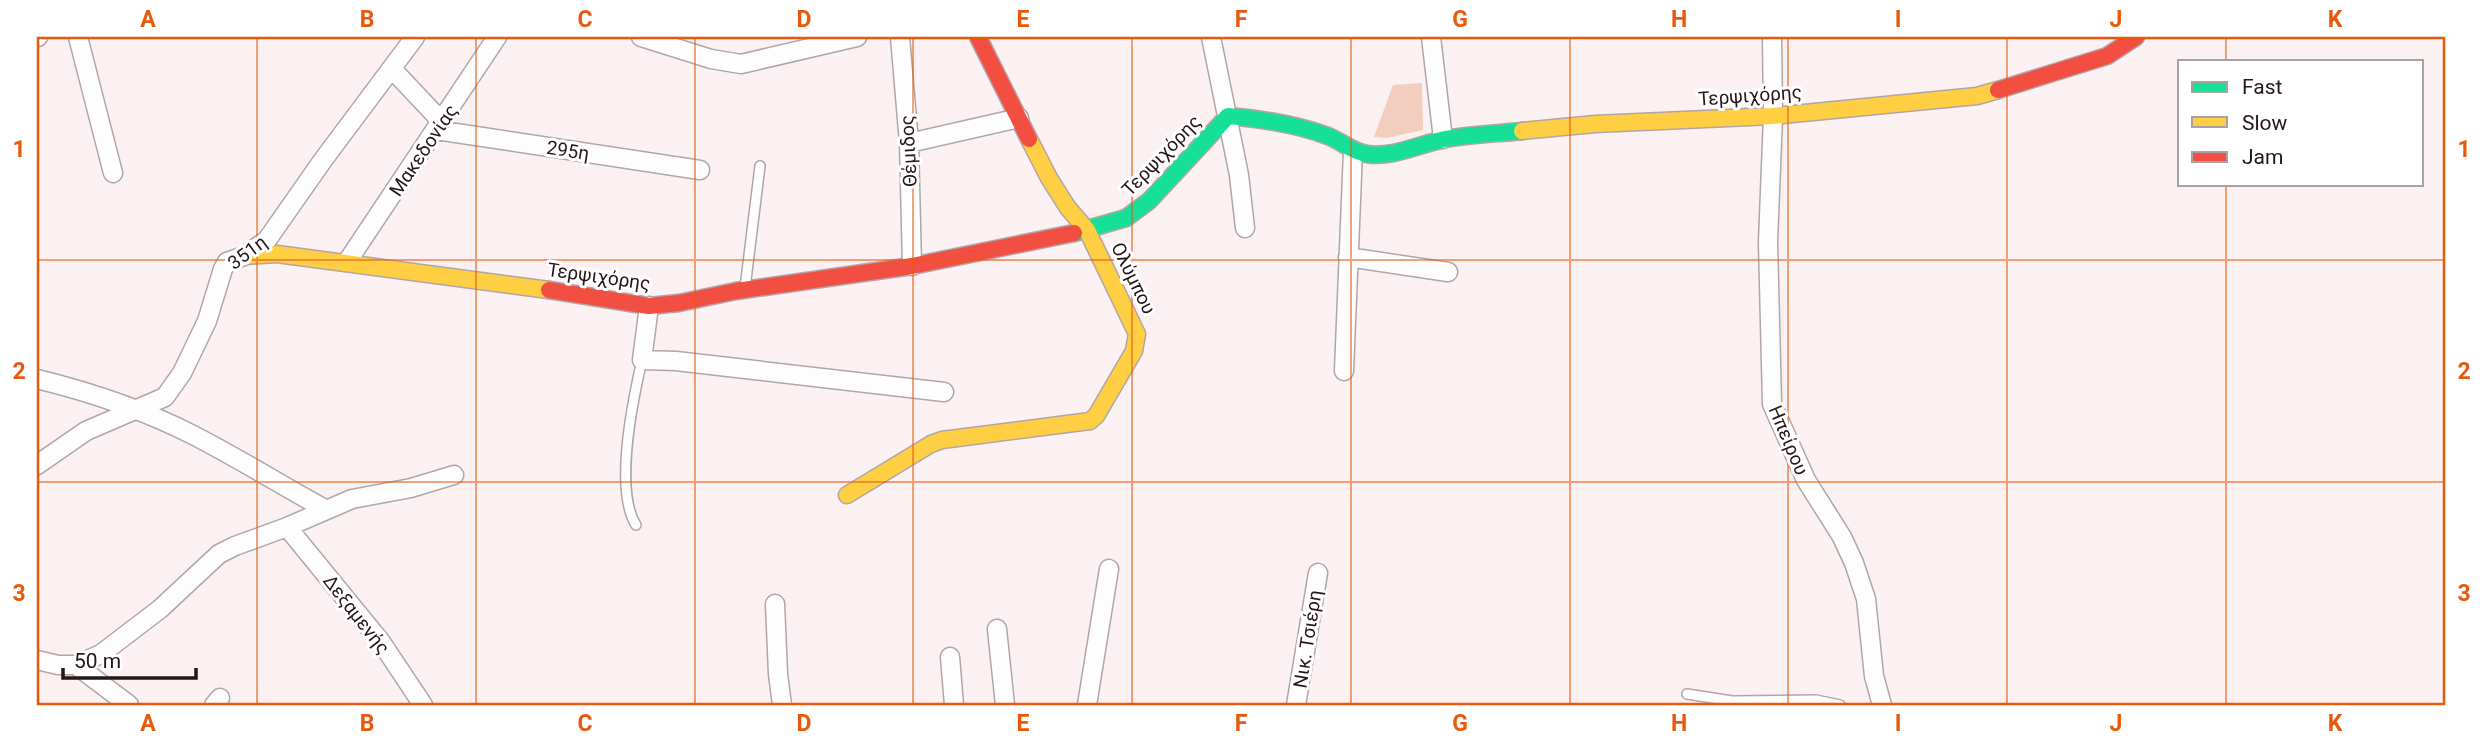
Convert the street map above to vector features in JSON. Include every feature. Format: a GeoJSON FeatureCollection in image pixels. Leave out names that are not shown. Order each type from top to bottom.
{"type":"FeatureCollection","features":[{"type":"Feature","properties":{"kind":"street"},"geometry":{"type":"LineString","coordinates":[[78,37],[113,173]]}},
{"type":"Feature","properties":{"kind":"street","name":"351η"},"geometry":{"type":"LineString","coordinates":[[37,466],[86,430],[165,397],[182,373],[207,321],[227,262],[244,256],[267,240],[415,37]]}},
{"type":"Feature","properties":{"kind":"street","name":"Μακεδονίας"},"geometry":{"type":"LineString","coordinates":[[347,262],[497,37]]}},
{"type":"Feature","properties":{"kind":"street"},"geometry":{"type":"LineString","coordinates":[[641,37],[664,41],[724,63],[741,64],[857,37]]}},
{"type":"Feature","properties":{"kind":"street","name":"Θέμιδος"},"geometry":{"type":"LineString","coordinates":[[900,37],[909,143],[912,266]]}},
{"type":"Feature","properties":{"kind":"street","name":"Ολύμπου"},"geometry":{"type":"LineString","coordinates":[[847,495],[931,443],[1083,423],[1096,416],[1134,351],[1137,334],[1087,230],[1068,208],[1049,178],[978,37]]}},
{"type":"Feature","properties":{"kind":"street"},"geometry":{"type":"LineString","coordinates":[[1211,37],[1239,175],[1245,228]]}},
{"type":"Feature","properties":{"kind":"street"},"geometry":{"type":"LineString","coordinates":[[1431,37],[1443,139]]}},
{"type":"Feature","properties":{"kind":"street","name":"Ηπείρου"},"geometry":{"type":"LineString","coordinates":[[1772,37],[1773,116],[1768,242],[1772,404],[1807,480],[1842,537],[1854,563],[1866,599],[1874,676],[1882,705]]}},
{"type":"Feature","properties":{"kind":"street","name":"Τερψιχόρης"},"geometry":{"type":"LineString","coordinates":[[244,256],[277,254],[347,262],[649,306],[912,266],[1087,230],[1126,218],[1140,209],[1228,116],[1272,120],[1318,131],[1353,151],[1370,155],[1389,154],[1443,139],[1595,124],[1773,116],[1977,96],[2107,56],[2136,37]]}},
{"type":"Feature","properties":{"kind":"street"},"geometry":{"type":"LineString","coordinates":[[393,70],[439,126]]}},
{"type":"Feature","properties":{"kind":"street"},"geometry":{"type":"LineString","coordinates":[[909,143],[1019,118]]}},
{"type":"Feature","properties":{"kind":"street","name":"295η"},"geometry":{"type":"LineString","coordinates":[[439,126],[700,170]]}},
{"type":"Feature","properties":{"kind":"street"},"geometry":{"type":"LineString","coordinates":[[1345,371],[1353,151]]}},
{"type":"Feature","properties":{"kind":"street"},"geometry":{"type":"LineString","coordinates":[[1348,257],[1448,272]]}},
{"type":"Feature","properties":{"kind":"street"},"geometry":{"type":"LineString","coordinates":[[649,306],[642,360],[676,361],[944,392]]}},
{"type":"Feature","properties":{"kind":"street"},"geometry":{"type":"LineString","coordinates":[[37,379],[70,387],[135,410],[191,434],[325,509]]}},
{"type":"Feature","properties":{"kind":"street"},"geometry":{"type":"LineString","coordinates":[[37,660],[58,665],[75,665],[101,654],[160,609],[219,554],[352,499],[411,488],[454,475]]}},
{"type":"Feature","properties":{"kind":"street","name":"Δεξαμενής"},"geometry":{"type":"LineString","coordinates":[[287,527],[381,642],[423,705]]}},
{"type":"Feature","properties":{"kind":"street"},"geometry":{"type":"LineString","coordinates":[[1087,705],[1109,569]]}},
{"type":"Feature","properties":{"kind":"street","name":"Νικ. Τσιέρη"},"geometry":{"type":"LineString","coordinates":[[1296,705],[1318,573]]}},
{"type":"Feature","properties":{"kind":"street"},"geometry":{"type":"LineString","coordinates":[[775,604],[782,705]]}},
{"type":"Feature","properties":{"kind":"street"},"geometry":{"type":"LineString","coordinates":[[997,629],[1005,705]]}},
{"type":"Feature","properties":{"kind":"street"},"geometry":{"type":"LineString","coordinates":[[950,657],[954,705]]}},
{"type":"Feature","properties":{"kind":"street"},"geometry":{"type":"LineString","coordinates":[[75,665],[129,705]]}},
{"type":"Feature","properties":{"kind":"lane"},"geometry":{"type":"LineString","coordinates":[[745,290],[760,166]]}},
{"type":"Feature","properties":{"kind":"lane"},"geometry":{"type":"LineString","coordinates":[[635,525],[626,503],[626,484],[629,430],[642,360]]}},
{"type":"Feature","properties":{"kind":"lane"},"geometry":{"type":"LineString","coordinates":[[1687,694],[1732,701],[1765,703],[1816,700],[1840,705]]}},
{"type":"Feature","properties":{"kind":"shaded area"},"geometry":{"type":"Polygon","coordinates":[[[1422,83],[1423,130],[1387,138],[1374,137],[1393,85],[1422,83]]]}},
{"type":"Feature","properties":{"kind":"traffic: fast"},"geometry":{"type":"LineString","coordinates":[[1074,233],[1126,218],[1149,201],[1228,116],[1303,128],[1328,136],[1357,151],[1376,155],[1395,153],[1451,138],[1522,131]]}},
{"type":"Feature","properties":{"kind":"traffic: slow"},"geometry":{"type":"LineString","coordinates":[[1522,131],[1595,124],[1773,116],[1977,96],[1998,90]]}},
{"type":"Feature","properties":{"kind":"traffic: slow"},"geometry":{"type":"LineString","coordinates":[[847,495],[942,440],[1090,421],[1096,416],[1134,351],[1137,334],[1087,230],[1068,208],[1029,139]]}},
{"type":"Feature","properties":{"kind":"traffic: slow"},"geometry":{"type":"LineString","coordinates":[[244,256],[277,254],[549,290]]}},
{"type":"Feature","properties":{"kind":"traffic: jam"},"geometry":{"type":"LineString","coordinates":[[978,37],[1029,139]]}},
{"type":"Feature","properties":{"kind":"traffic: jam"},"geometry":{"type":"LineString","coordinates":[[1998,90],[2107,56],[2136,37]]}},
{"type":"Feature","properties":{"kind":"traffic: jam"},"geometry":{"type":"LineString","coordinates":[[549,290],[649,306],[679,303],[736,291],[912,266],[1074,233]]}}]}
